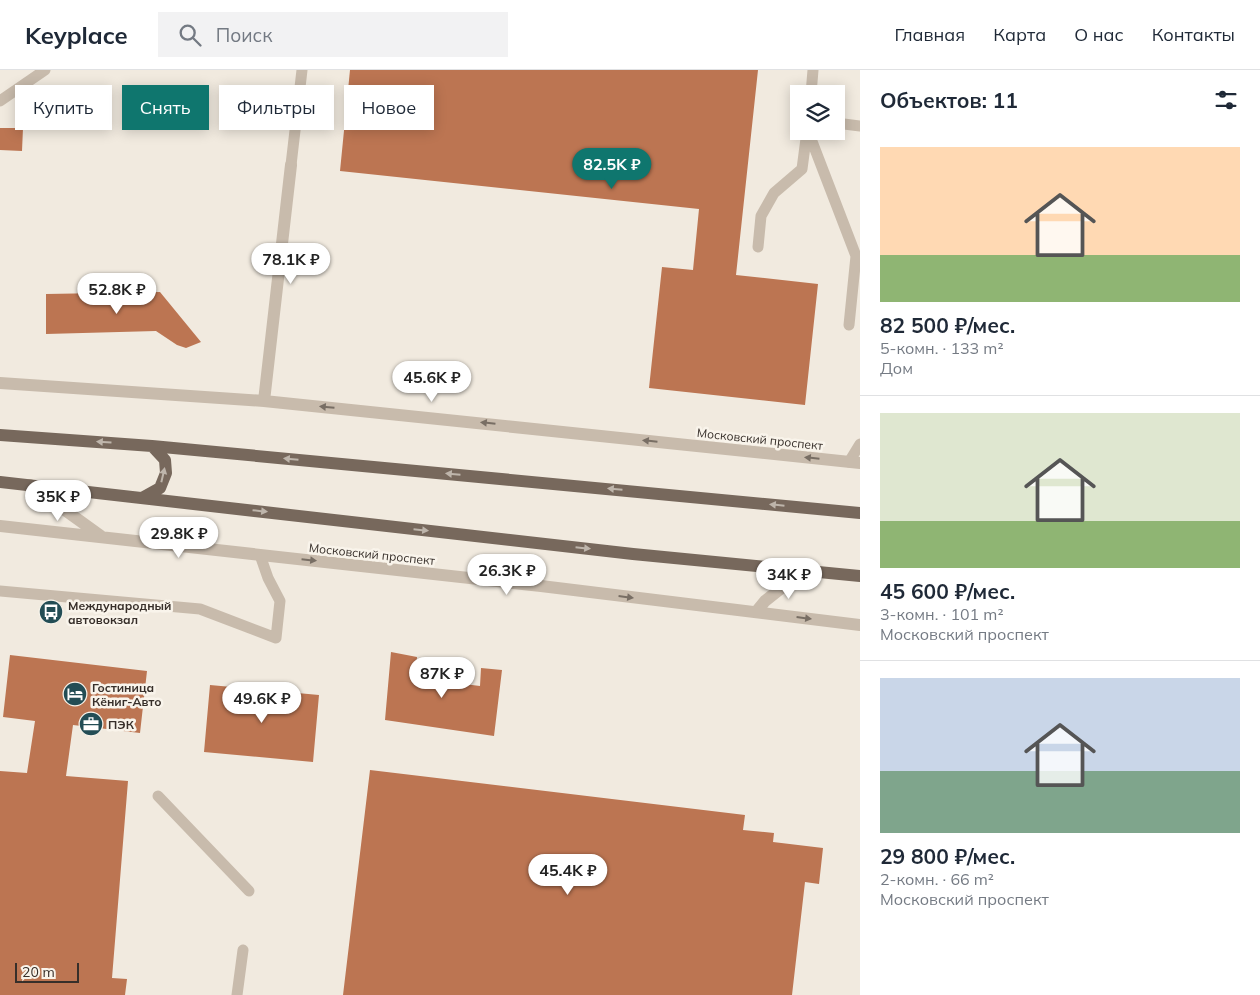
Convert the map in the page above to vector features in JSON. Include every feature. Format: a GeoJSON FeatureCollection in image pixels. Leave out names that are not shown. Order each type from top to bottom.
{"type":"FeatureCollection","features":[{"type":"Feature","properties":{"kind":"main road"},"geometry":{"type":"LineString","coordinates":[[0,434],[152,446],[860,513]]}},
{"type":"Feature","properties":{"kind":"main road"},"geometry":{"type":"LineString","coordinates":[[142,498],[160,488],[166,472],[165,460],[152,446]]}},
{"type":"Feature","properties":{"kind":"main road"},"geometry":{"type":"LineString","coordinates":[[0,482],[633,554],[860,576]]}},
{"type":"Feature","properties":{"kind":"street"},"geometry":{"type":"LineString","coordinates":[[264,401],[291,166]]}},
{"type":"Feature","properties":{"kind":"street","name":"Московский проспект"},"geometry":{"type":"LineString","coordinates":[[0,383],[264,401],[855,463]]}},
{"type":"Feature","properties":{"kind":"street"},"geometry":{"type":"LineString","coordinates":[[30,485],[102,537]]}},
{"type":"Feature","properties":{"kind":"street","name":"Московский проспект"},"geometry":{"type":"LineString","coordinates":[[0,526],[860,625]]}},
{"type":"Feature","properties":{"kind":"street"},"geometry":{"type":"LineString","coordinates":[[756,612],[765,601],[804,570]]}},
{"type":"Feature","properties":{"kind":"lane"},"geometry":{"type":"LineString","coordinates":[[0,101],[45,70]]}},
{"type":"Feature","properties":{"kind":"lane"},"geometry":{"type":"LineString","coordinates":[[291,166],[302,70]]}},
{"type":"Feature","properties":{"kind":"lane"},"geometry":{"type":"LineString","coordinates":[[812,85],[813,70]]}},
{"type":"Feature","properties":{"kind":"lane"},"geometry":{"type":"LineString","coordinates":[[845,124],[860,126]]}},
{"type":"Feature","properties":{"kind":"lane"},"geometry":{"type":"LineString","coordinates":[[758,247],[761,216],[774,193],[802,169],[806,140]]}},
{"type":"Feature","properties":{"kind":"lane"},"geometry":{"type":"LineString","coordinates":[[811,140],[856,256],[849,325]]}},
{"type":"Feature","properties":{"kind":"lane"},"geometry":{"type":"LineString","coordinates":[[855,463],[860,444]]}},
{"type":"Feature","properties":{"kind":"lane"},"geometry":{"type":"LineString","coordinates":[[0,591],[200,609],[276,638],[280,600],[268,578],[260,555]]}},
{"type":"Feature","properties":{"kind":"lane"},"geometry":{"type":"LineString","coordinates":[[158,796],[249,890]]}},
{"type":"Feature","properties":{"kind":"lane"},"geometry":{"type":"LineString","coordinates":[[237,995],[243,950]]}},
{"type":"Feature","properties":{"kind":"building"},"geometry":{"type":"Polygon","coordinates":[[[350,70],[758,70],[736,275],[818,284],[805,405],[649,388],[662,267],[693,270],[699,209],[340,171],[344,130],[434,130],[434,85],[349,85],[350,70]]]}},
{"type":"Feature","properties":{"kind":"building"},"geometry":{"type":"Polygon","coordinates":[[[0,128],[23,130],[22,151],[0,150],[0,128]]]}},
{"type":"Feature","properties":{"kind":"building"},"geometry":{"type":"Polygon","coordinates":[[[160,292],[201,342],[186,348],[177,345],[156,331],[46,334],[46,294],[160,292]]]}},
{"type":"Feature","properties":{"kind":"building"},"geometry":{"type":"Polygon","coordinates":[[[391,652],[417,657],[416,678],[480,686],[481,668],[502,670],[494,736],[385,720],[391,652]]]}},
{"type":"Feature","properties":{"kind":"building"},"geometry":{"type":"Polygon","coordinates":[[[10,655],[147,671],[140,733],[73,725],[66,776],[128,781],[112,978],[127,979],[125,995],[0,995],[0,771],[27,773],[35,721],[3,717],[10,655]]]}},
{"type":"Feature","properties":{"kind":"building"},"geometry":{"type":"Polygon","coordinates":[[[210,685],[319,695],[313,762],[204,752],[210,685]]]}},
{"type":"Feature","properties":{"kind":"building"},"geometry":{"type":"Polygon","coordinates":[[[370,770],[745,815],[743,830],[774,833],[773,842],[823,848],[819,884],[805,882],[792,995],[343,995],[370,770]]]}},
{"type":"Feature","properties":{"kind":"place","name":"Международный автовокзал"},"geometry":{"type":"Point","coordinates":[51,612]}},
{"type":"Feature","properties":{"kind":"place","name":"Гостиница Кёниг-Авто"},"geometry":{"type":"Point","coordinates":[75,694]}},
{"type":"Feature","properties":{"kind":"place","name":"ПЭК"},"geometry":{"type":"Point","coordinates":[91,724]}}]}
